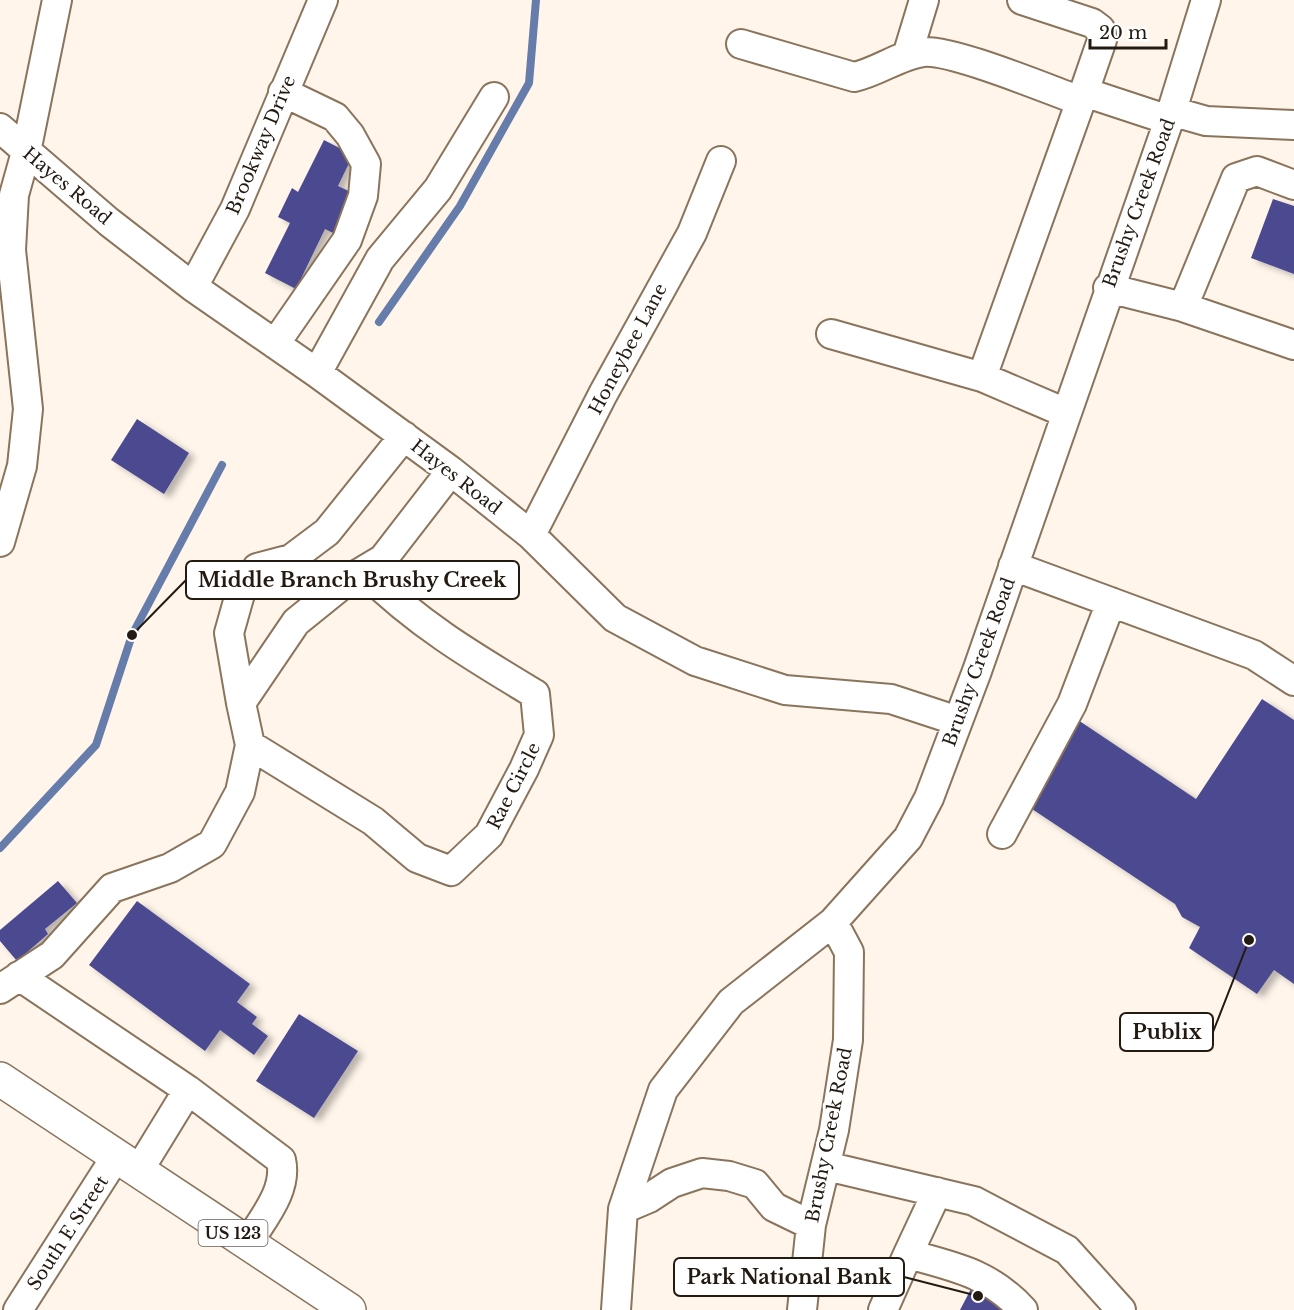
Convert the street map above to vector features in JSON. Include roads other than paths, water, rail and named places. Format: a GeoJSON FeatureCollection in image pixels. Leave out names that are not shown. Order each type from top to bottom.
{"type":"FeatureCollection","features":[{"type":"Feature","properties":{"kind":"highway","name":"US 123"},"geometry":{"type":"LineString","coordinates":[[2,1084],[128,1162],[349,1310]]}},
{"type":"Feature","properties":{"kind":"street"},"geometry":{"type":"LineString","coordinates":[[0,542],[22,466],[28,409],[11,250],[14,195],[27,152],[57,0]]}},
{"type":"Feature","properties":{"kind":"street","name":"Brookway Drive"},"geometry":{"type":"LineString","coordinates":[[193,287],[235,209],[322,0]]}},
{"type":"Feature","properties":{"kind":"street"},"geometry":{"type":"LineString","coordinates":[[907,56],[924,0]]}},
{"type":"Feature","properties":{"kind":"street"},"geometry":{"type":"LineString","coordinates":[[982,377],[1102,40],[1100,29],[1092,23],[1022,0]]}},
{"type":"Feature","properties":{"kind":"street","name":"Brushy Creek Road"},"geometry":{"type":"LineString","coordinates":[[802,1310],[811,1225],[826,1166],[848,1040],[849,952],[833,922],[909,838],[929,798],[958,722],[1170,115],[1206,0]]}},
{"type":"Feature","properties":{"kind":"street"},"geometry":{"type":"LineString","coordinates":[[741,44],[854,77],[872,74],[907,56],[924,52],[950,56],[1083,96],[1170,115],[1206,121],[1294,125]]}},
{"type":"Feature","properties":{"kind":"street"},"geometry":{"type":"LineString","coordinates":[[275,344],[347,240],[363,196],[366,164],[350,135],[335,117],[283,92]]}},
{"type":"Feature","properties":{"kind":"street"},"geometry":{"type":"LineString","coordinates":[[317,373],[380,259],[438,189],[494,97]]}},
{"type":"Feature","properties":{"kind":"street","name":"Hayes Road"},"geometry":{"type":"LineString","coordinates":[[0,128],[109,222],[193,287],[317,373],[451,471],[531,535],[615,618],[694,661],[785,690],[891,699],[958,722]]}},
{"type":"Feature","properties":{"kind":"street","name":"Honeybee Lane"},"geometry":{"type":"LineString","coordinates":[[531,535],[603,394],[692,233],[721,161]]}},
{"type":"Feature","properties":{"kind":"street"},"geometry":{"type":"LineString","coordinates":[[1183,307],[1236,178],[1257,171],[1294,185]]}},
{"type":"Feature","properties":{"kind":"street"},"geometry":{"type":"LineString","coordinates":[[1108,288],[1183,307],[1294,345]]}},
{"type":"Feature","properties":{"kind":"street"},"geometry":{"type":"LineString","coordinates":[[831,334],[982,377],[1066,413]]}},
{"type":"Feature","properties":{"kind":"street"},"geometry":{"type":"LineString","coordinates":[[248,1243],[279,1191],[284,1173],[281,1160],[188,1090],[10,982],[52,955],[112,888],[170,867],[212,844],[240,792],[250,744],[230,633],[240,594],[257,568],[291,559],[327,532],[404,436]]}},
{"type":"Feature","properties":{"kind":"street"},"geometry":{"type":"LineString","coordinates":[[241,703],[296,622],[383,559],[451,471]]}},
{"type":"Feature","properties":{"kind":"street"},"geometry":{"type":"LineString","coordinates":[[1013,566],[1254,655],[1294,681]]}},
{"type":"Feature","properties":{"kind":"street","name":"Rae Circle"},"geometry":{"type":"LineString","coordinates":[[250,744],[373,820],[417,858],[451,871],[489,835],[539,735],[535,694],[448,642],[393,600],[364,571]]}},
{"type":"Feature","properties":{"kind":"street"},"geometry":{"type":"LineString","coordinates":[[1002,834],[1072,704],[1111,602]]}},
{"type":"Feature","properties":{"kind":"street"},"geometry":{"type":"LineString","coordinates":[[616,1310],[622,1209],[663,1090],[731,1002],[833,922]]}},
{"type":"Feature","properties":{"kind":"street","name":"South E Street"},"geometry":{"type":"LineString","coordinates":[[18,1310],[128,1162],[188,1090]]}},
{"type":"Feature","properties":{"kind":"street"},"geometry":{"type":"LineString","coordinates":[[826,1166],[974,1202],[1067,1250],[1121,1310]]}},
{"type":"Feature","properties":{"kind":"street"},"geometry":{"type":"LineString","coordinates":[[622,1209],[649,1198],[672,1183],[702,1173],[729,1176],[755,1184],[774,1207],[811,1225]]}},
{"type":"Feature","properties":{"kind":"street"},"geometry":{"type":"LineString","coordinates":[[883,1310],[937,1192]]}},
{"type":"Feature","properties":{"kind":"street"},"geometry":{"type":"LineString","coordinates":[[908,1254],[973,1272],[1005,1291],[1023,1310]]}},
{"type":"Feature","properties":{"kind":"waterway"},"geometry":{"type":"LineString","coordinates":[[379,322],[460,206],[529,83],[536,0]]}},
{"type":"Feature","properties":{"kind":"waterway"},"geometry":{"type":"LineString","coordinates":[[0,848],[96,745],[132,635],[222,465]]}},
{"type":"Feature","properties":{"kind":"place","name":"Middle Branch Brushy Creek"},"geometry":{"type":"Point","coordinates":[132,635]}},
{"type":"Feature","properties":{"kind":"place","name":"Publix"},"geometry":{"type":"Point","coordinates":[1249,940]}},
{"type":"Feature","properties":{"kind":"place","name":"Park National Bank"},"geometry":{"type":"Point","coordinates":[978,1296]}}]}
